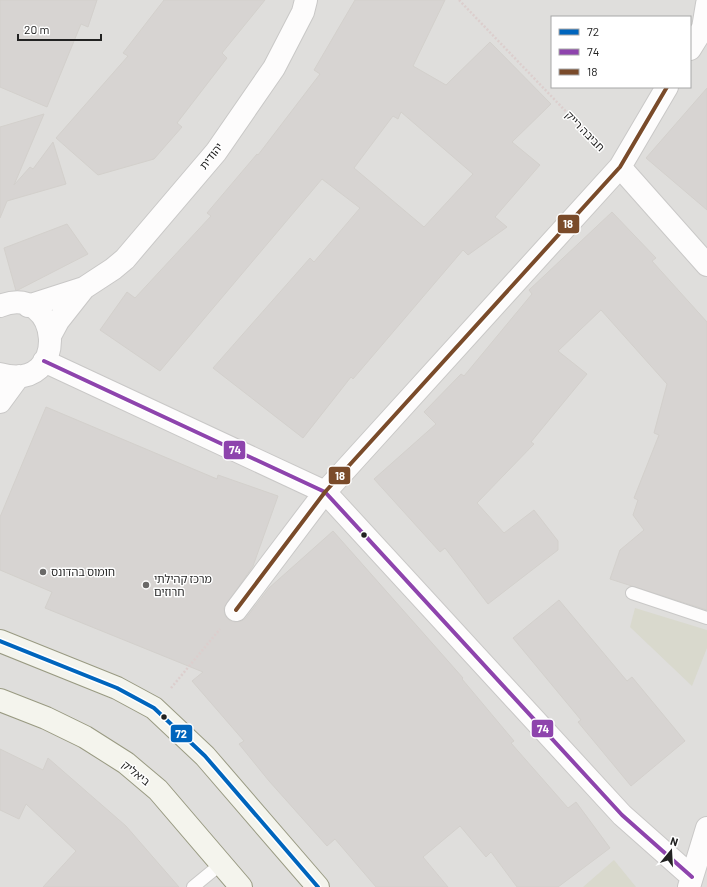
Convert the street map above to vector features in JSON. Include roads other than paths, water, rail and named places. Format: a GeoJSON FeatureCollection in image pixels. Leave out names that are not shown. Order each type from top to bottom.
{"type":"FeatureCollection","features":[{"type":"Feature","properties":{"kind":"main road"},"geometry":{"type":"LineString","coordinates":[[0,641],[116,688],[154,708],[205,756],[318,887]]}},
{"type":"Feature","properties":{"kind":"main road","name":"ביאליק"},"geometry":{"type":"LineString","coordinates":[[0,700],[86,737],[126,763],[158,790],[241,887]]}},
{"type":"Feature","properties":{"kind":"street","name":"יהודית"},"geometry":{"type":"LineString","coordinates":[[28,306],[84,288],[113,269],[125,259],[216,152],[274,68],[303,12],[306,0]]}},
{"type":"Feature","properties":{"kind":"street"},"geometry":{"type":"LineString","coordinates":[[691,47],[703,28],[707,4]]}},
{"type":"Feature","properties":{"kind":"street"},"geometry":{"type":"LineString","coordinates":[[236,610],[325,492],[620,167],[666,88]]}},
{"type":"Feature","properties":{"kind":"street"},"geometry":{"type":"LineString","coordinates":[[620,167],[707,264]]}},
{"type":"Feature","properties":{"kind":"street","name":"יהודית"},"geometry":{"type":"LineString","coordinates":[[44,361],[51,344],[51,334],[58,321],[84,288]]}},
{"type":"Feature","properties":{"kind":"street"},"geometry":{"type":"LineString","coordinates":[[0,306],[15,303],[28,306],[44,318],[51,334]]}},
{"type":"Feature","properties":{"kind":"street"},"geometry":{"type":"LineString","coordinates":[[0,402],[10,375],[29,374],[44,361],[325,492],[622,815],[696,880],[707,828]]}},
{"type":"Feature","properties":{"kind":"lane"},"geometry":{"type":"LineString","coordinates":[[632,593],[707,618]]}},
{"type":"Feature","properties":{"kind":"lane"},"geometry":{"type":"LineString","coordinates":[[193,887],[221,864]]}},
{"type":"Feature","properties":{"kind":"place","name":"חומוס בהדונס"},"geometry":{"type":"Point","coordinates":[43,572]}},
{"type":"Feature","properties":{"kind":"place","name":"מרכז קהילתי חרוזים"},"geometry":{"type":"Point","coordinates":[146,585]}}]}
